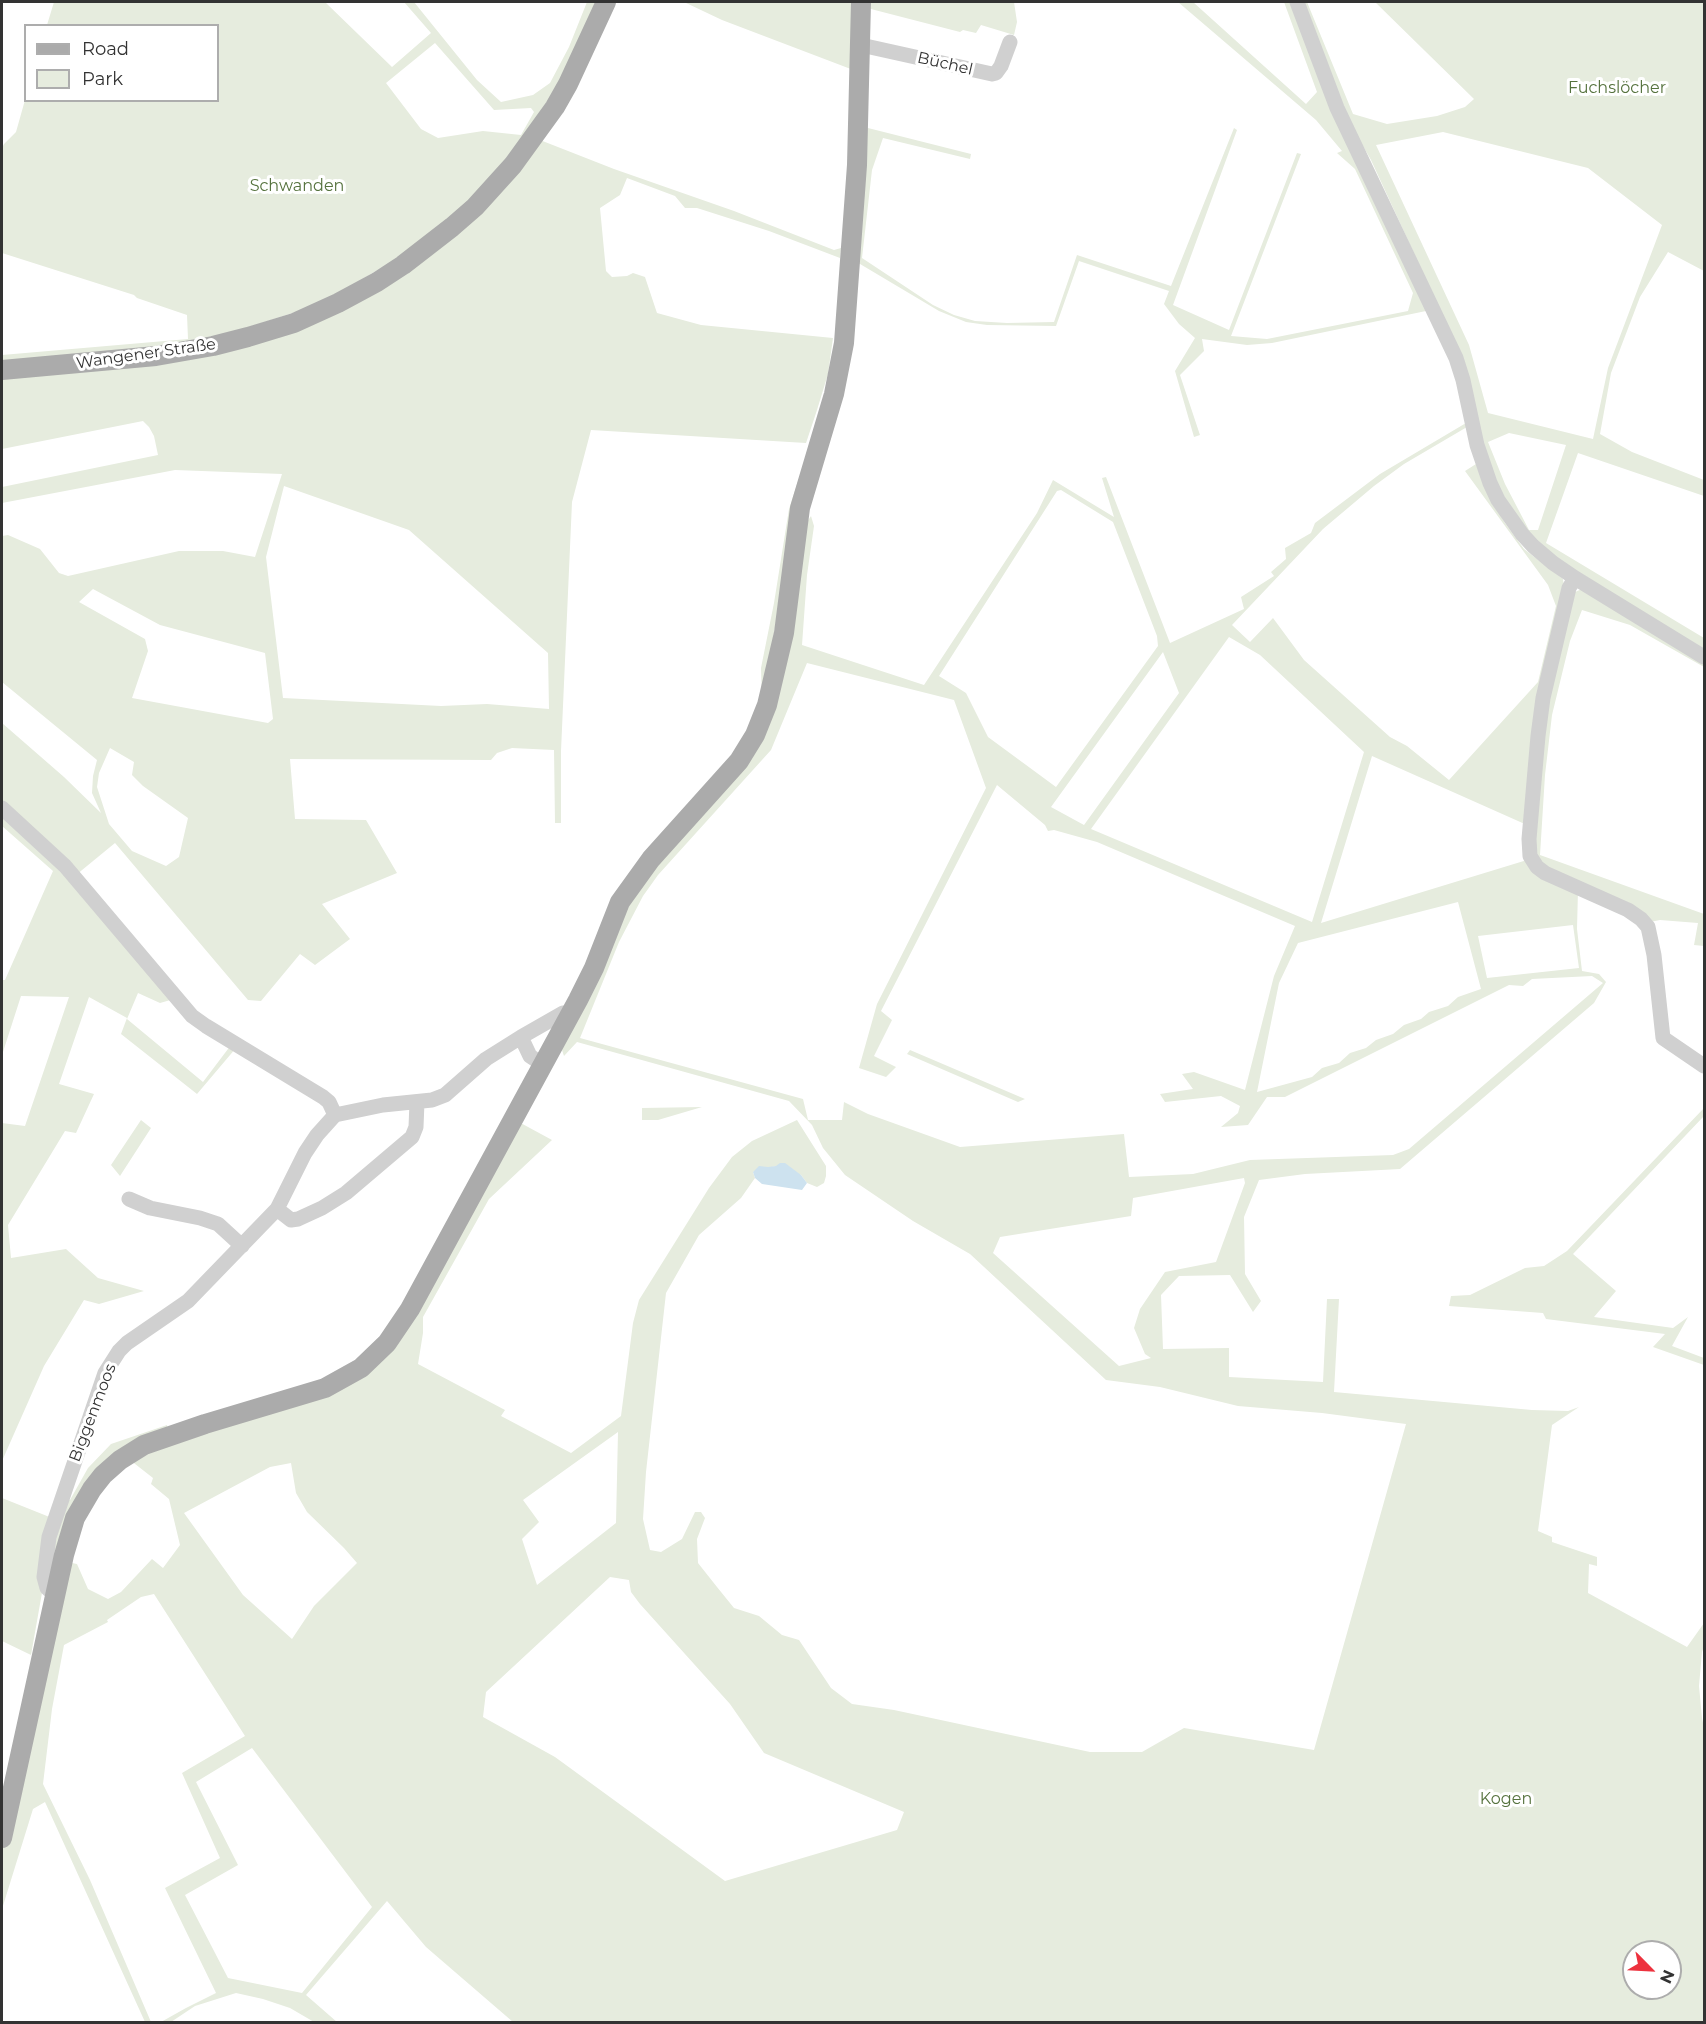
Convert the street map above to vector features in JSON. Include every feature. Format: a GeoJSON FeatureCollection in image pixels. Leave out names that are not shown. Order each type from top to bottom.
{"type":"FeatureCollection","features":[{"type":"Feature","properties":{"kind":"main road","name":"Wangener Straße"},"geometry":{"type":"LineString","coordinates":[[2,370],[156,356],[248,338],[338,303],[377,282],[403,266],[452,227],[475,207],[513,165],[564,91],[606,2]]}},
{"type":"Feature","properties":{"kind":"main road"},"geometry":{"type":"LineString","coordinates":[[2,1838],[69,1535],[79,1510],[100,1479],[120,1460],[139,1448],[165,1437],[325,1388],[350,1375],[379,1353],[395,1334],[410,1309],[570,1014],[594,968],[613,918],[630,886],[651,859],[739,761],[755,735],[767,705],[788,610],[800,508],[834,394],[844,343],[857,165],[861,2]]}},
{"type":"Feature","properties":{"kind":"street"},"geometry":{"type":"LineString","coordinates":[[1297,2],[1337,108],[1456,358],[1477,445],[1490,483],[1510,518],[1533,546],[1575,578],[1704,657]]}},
{"type":"Feature","properties":{"kind":"street","name":"Büchel"},"geometry":{"type":"LineString","coordinates":[[861,45],[996,74],[1010,42]]}},
{"type":"Feature","properties":{"kind":"street"},"geometry":{"type":"LineString","coordinates":[[1575,578],[1569,588],[1543,698],[1528,840],[1530,856],[1537,867],[1545,873],[1628,910],[1648,927],[1654,955],[1663,1038],[1704,1066]]}},
{"type":"Feature","properties":{"kind":"street"},"geometry":{"type":"LineString","coordinates":[[2,808],[65,866],[192,1016],[323,1097],[329,1102],[335,1115],[383,1105],[432,1100],[445,1095],[482,1062],[563,1013],[570,1014]]}},
{"type":"Feature","properties":{"kind":"street"},"geometry":{"type":"LineString","coordinates":[[521,1037],[530,1056],[542,1065]]}},
{"type":"Feature","properties":{"kind":"street"},"geometry":{"type":"LineString","coordinates":[[277,1209],[291,1220],[298,1219],[346,1193],[412,1137],[416,1127],[417,1102]]}},
{"type":"Feature","properties":{"kind":"street","name":"Biggenmoos"},"geometry":{"type":"LineString","coordinates":[[56,1589],[47,1588],[44,1577],[49,1537],[108,1368],[127,1343],[188,1301],[277,1209],[316,1135],[335,1115]]}},
{"type":"Feature","properties":{"kind":"street"},"geometry":{"type":"LineString","coordinates":[[129,1199],[150,1208],[218,1224],[242,1246]]}},
{"type":"Feature","properties":{"kind":"green space","name":"Schwanden"},"geometry":{"type":"Polygon","coordinates":[[[54,2],[325,2],[392,67],[431,33],[404,2],[414,2],[477,80],[501,102],[533,95],[550,83],[569,47],[587,2],[601,2],[558,90],[489,183],[426,241],[321,304],[189,346],[2,365],[2,355],[188,339],[187,315],[134,295],[2,253],[2,148],[16,132],[24,102],[219,102],[219,24],[47,24],[54,2]],[[435,43],[386,83],[421,129],[438,138],[483,131],[521,135],[534,112],[531,108],[494,110],[435,43]]]}},
{"type":"Feature","properties":{"kind":"green space"},"geometry":{"type":"Polygon","coordinates":[[[684,2],[857,2],[856,71],[722,20],[684,2]]]}},
{"type":"Feature","properties":{"kind":"green space"},"geometry":{"type":"Polygon","coordinates":[[[866,2],[1014,2],[1017,22],[1014,35],[981,25],[976,33],[963,30],[960,32],[867,8],[866,2]]]}},
{"type":"Feature","properties":{"kind":"green space"},"geometry":{"type":"Polygon","coordinates":[[[1178,2],[1193,2],[1306,104],[1317,92],[1284,2],[1292,2],[1426,311],[1272,343],[1247,345],[1202,339],[1204,351],[1180,375],[1200,435],[1194,437],[1175,371],[1195,338],[1179,324],[1164,304],[1169,291],[1079,261],[1056,326],[987,325],[966,322],[939,311],[855,261],[864,127],[971,154],[970,159],[883,138],[872,170],[862,258],[933,305],[954,315],[975,321],[1054,322],[1077,255],[1171,286],[1234,128],[1237,130],[1173,305],[1229,330],[1297,153],[1301,154],[1231,336],[1267,339],[1408,311],[1413,293],[1355,169],[1337,153],[1342,151],[1316,120],[1178,2]]]}},
{"type":"Feature","properties":{"kind":"green space","name":"Fuchslöcher"},"geometry":{"type":"Polygon","coordinates":[[[1303,2],[1307,2],[1353,114],[1387,124],[1437,116],[1465,107],[1474,99],[1375,2],[1704,2],[1704,271],[1668,252],[1640,297],[1611,373],[1600,434],[1632,452],[1704,480],[1704,496],[1578,453],[1546,543],[1704,638],[1704,653],[1586,582],[1534,540],[1508,506],[1497,483],[1424,275],[1371,160],[1349,122],[1303,2]],[[1443,132],[1376,145],[1469,345],[1488,413],[1593,439],[1608,368],[1662,225],[1588,168],[1443,132]],[[1509,433],[1488,442],[1505,484],[1529,530],[1538,530],[1566,445],[1509,433]]]}},
{"type":"Feature","properties":{"kind":"green space"},"geometry":{"type":"Polygon","coordinates":[[[540,140],[834,250],[841,248],[840,258],[769,231],[697,208],[685,208],[675,196],[627,178],[620,195],[600,208],[606,271],[612,277],[627,276],[633,273],[645,277],[657,313],[701,325],[833,338],[828,374],[806,443],[591,430],[572,502],[561,751],[561,823],[555,823],[554,750],[512,748],[497,753],[491,760],[290,759],[295,819],[366,820],[397,873],[322,904],[350,939],[315,965],[300,954],[261,1001],[248,1000],[115,843],[76,875],[2,806],[2,723],[101,813],[92,793],[97,760],[2,682],[2,536],[8,535],[40,549],[59,573],[68,576],[179,551],[223,551],[255,557],[282,474],[175,470],[2,503],[2,487],[158,455],[154,436],[143,421],[2,449],[2,376],[138,365],[356,302],[540,140]],[[284,486],[266,557],[283,698],[441,706],[487,704],[549,709],[548,653],[409,530],[284,486]],[[93,589],[79,602],[145,639],[148,651],[132,698],[268,723],[273,719],[265,653],[160,625],[93,589]],[[110,748],[99,773],[97,787],[109,824],[132,851],[166,866],[179,857],[188,818],[143,786],[132,775],[134,762],[110,748]]]}},
{"type":"Feature","properties":{"kind":"green space","name":"Kogen"},"geometry":{"type":"Polygon","coordinates":[[[1466,423],[1467,427],[1404,464],[1374,486],[1323,529],[1232,625],[1250,642],[1273,618],[1304,660],[1390,737],[1407,746],[1449,780],[1538,682],[1556,606],[1548,585],[1465,471],[1476,464],[1491,499],[1505,523],[1524,549],[1563,579],[1564,587],[1527,825],[1372,756],[1321,923],[1527,860],[1578,890],[1577,929],[1582,971],[1599,974],[1606,982],[1594,1003],[1400,1169],[1305,1174],[1259,1180],[1244,1217],[1245,1274],[1261,1301],[1253,1312],[1230,1275],[1179,1276],[1161,1295],[1163,1349],[1229,1348],[1229,1377],[1323,1382],[1327,1299],[1339,1299],[1334,1392],[1532,1410],[1568,1411],[1579,1407],[1552,1425],[1538,1531],[1552,1537],[1552,1542],[1597,1557],[1597,1566],[1589,1564],[1588,1593],[1687,1647],[1704,1623],[1704,1646],[1699,1686],[1704,1728],[1704,2022],[513,2022],[426,1947],[387,1901],[306,1995],[337,2022],[314,2022],[290,2008],[236,1993],[195,2006],[171,2022],[161,2022],[216,1993],[165,1888],[220,1858],[182,1773],[245,1736],[154,1594],[141,1597],[107,1620],[108,1622],[64,1645],[52,1709],[43,1784],[90,1880],[151,2022],[145,2022],[45,1802],[33,1809],[2,1909],[2,1852],[15,1805],[67,1562],[77,1564],[88,1589],[108,1599],[121,1592],[152,1559],[163,1568],[180,1545],[169,1499],[151,1484],[153,1478],[130,1460],[358,1378],[517,1121],[552,1140],[489,1199],[423,1317],[418,1364],[505,1410],[501,1416],[571,1453],[621,1416],[633,1323],[639,1300],[709,1188],[732,1157],[752,1141],[797,1120],[826,1166],[824,1183],[817,1187],[807,1183],[801,1175],[776,1166],[753,1172],[755,1178],[741,1198],[699,1235],[666,1293],[643,1519],[650,1550],[661,1552],[682,1539],[695,1512],[701,1512],[705,1518],[697,1539],[698,1563],[734,1608],[759,1616],[782,1635],[799,1640],[831,1688],[852,1704],[894,1710],[1090,1752],[1142,1752],[1184,1728],[1314,1750],[1406,1424],[1322,1413],[1238,1406],[1160,1387],[1106,1380],[970,1254],[913,1221],[845,1175],[823,1148],[812,1125],[789,1101],[577,1042],[564,1056],[562,1050],[564,1039],[629,900],[749,757],[805,525],[811,516],[814,526],[807,575],[802,645],[924,685],[1037,513],[1053,480],[1114,517],[1102,478],[1106,477],[1170,643],[1244,609],[1241,597],[1274,576],[1271,572],[1286,559],[1285,548],[1311,533],[1315,523],[1380,474],[1466,423]],[[1061,490],[1057,491],[939,676],[966,693],[988,737],[1056,787],[1158,646],[1157,636],[1113,522],[1061,490]],[[1229,637],[1091,829],[1312,922],[1364,752],[1260,655],[1229,637]],[[1163,652],[1051,807],[1084,825],[1179,693],[1163,652]],[[807,663],[771,750],[658,875],[643,896],[619,942],[580,1038],[803,1099],[808,1120],[842,1120],[844,1102],[868,1114],[960,1147],[1124,1134],[1129,1177],[1193,1174],[1250,1160],[1393,1155],[1409,1149],[1603,983],[1592,976],[1532,979],[1523,986],[1509,985],[1285,1097],[1267,1097],[1248,1125],[1221,1127],[1238,1113],[1240,1106],[1221,1096],[1165,1102],[1160,1094],[1193,1089],[1182,1074],[1194,1072],[1245,1090],[1274,976],[1295,926],[1097,842],[1054,830],[1048,831],[1045,825],[997,785],[881,1011],[892,1020],[874,1056],[896,1067],[886,1077],[859,1068],[877,1004],[986,788],[954,700],[807,663]],[[1458,902],[1298,943],[1279,983],[1257,1092],[1312,1077],[1322,1068],[1339,1063],[1350,1053],[1366,1048],[1376,1040],[1393,1034],[1404,1025],[1421,1019],[1429,1012],[1448,1006],[1458,997],[1481,989],[1458,902]],[[1573,925],[1478,936],[1487,978],[1579,968],[1573,925]],[[1244,1178],[1133,1198],[1131,1216],[1000,1237],[993,1253],[1119,1366],[1151,1358],[1145,1354],[1134,1328],[1140,1309],[1165,1272],[1216,1262],[1245,1183],[1244,1178]],[[618,1432],[523,1500],[539,1522],[522,1539],[537,1585],[616,1523],[618,1432]],[[291,1463],[270,1467],[184,1513],[243,1595],[292,1639],[314,1606],[357,1563],[307,1512],[296,1493],[291,1463]],[[610,1577],[486,1692],[483,1717],[555,1757],[725,1881],[897,1830],[904,1812],[764,1753],[730,1704],[640,1604],[631,1592],[629,1580],[610,1577]],[[252,1748],[196,1782],[238,1865],[185,1895],[228,1978],[302,1993],[372,1907],[252,1748]]]}},
{"type":"Feature","properties":{"kind":"green space"},"geometry":{"type":"Polygon","coordinates":[[[801,472],[762,701],[761,668],[789,509],[801,472]]]}},
{"type":"Feature","properties":{"kind":"green space"},"geometry":{"type":"Polygon","coordinates":[[[1582,589],[1704,663],[1704,667],[1630,625],[1582,610],[1570,641],[1552,715],[1545,775],[1540,855],[1704,914],[1704,946],[1694,945],[1698,923],[1660,920],[1650,922],[1562,880],[1536,857],[1534,851],[1547,708],[1575,592],[1582,589]]]}},
{"type":"Feature","properties":{"kind":"green space"},"geometry":{"type":"Polygon","coordinates":[[[2,812],[47,852],[174,999],[160,1003],[138,993],[127,1019],[203,1082],[231,1045],[236,1048],[197,1094],[121,1034],[127,1018],[89,997],[59,1084],[94,1094],[76,1133],[65,1131],[8,1225],[11,1258],[66,1249],[98,1278],[144,1291],[99,1304],[84,1300],[44,1366],[2,1461],[2,1123],[25,1126],[69,997],[21,996],[2,1055],[2,980],[5,980],[53,871],[2,826],[2,812]]]}},
{"type":"Feature","properties":{"kind":"green space"},"geometry":{"type":"Polygon","coordinates":[[[910,1050],[1025,1099],[1018,1102],[907,1054],[910,1050]]]}},
{"type":"Feature","properties":{"kind":"green space"},"geometry":{"type":"Polygon","coordinates":[[[702,1107],[658,1120],[642,1120],[642,1108],[702,1107]]]}},
{"type":"Feature","properties":{"kind":"green space"},"geometry":{"type":"Polygon","coordinates":[[[1704,1108],[1704,1116],[1573,1254],[1616,1291],[1594,1317],[1673,1328],[1688,1317],[1672,1346],[1704,1358],[1704,1365],[1653,1347],[1665,1334],[1546,1319],[1543,1313],[1449,1306],[1451,1296],[1470,1295],[1525,1268],[1544,1266],[1567,1251],[1704,1108]]]}},
{"type":"Feature","properties":{"kind":"green space"},"geometry":{"type":"Polygon","coordinates":[[[141,1120],[151,1128],[120,1176],[111,1165],[141,1120]]]}},
{"type":"Feature","properties":{"kind":"green space"},"geometry":{"type":"Polygon","coordinates":[[[167,1425],[168,1431],[142,1441],[66,1530],[47,1566],[67,1500],[70,1500],[88,1468],[111,1444],[167,1425]]]}},
{"type":"Feature","properties":{"kind":"green space"},"geometry":{"type":"Polygon","coordinates":[[[2,1498],[52,1518],[31,1655],[2,1641],[2,1498]]]}},
{"type":"Feature","properties":{"kind":"water"},"geometry":{"type":"Polygon","coordinates":[[[785,1163],[801,1175],[807,1183],[802,1190],[762,1184],[755,1178],[753,1172],[759,1166],[776,1166],[785,1163]]]}}]}
